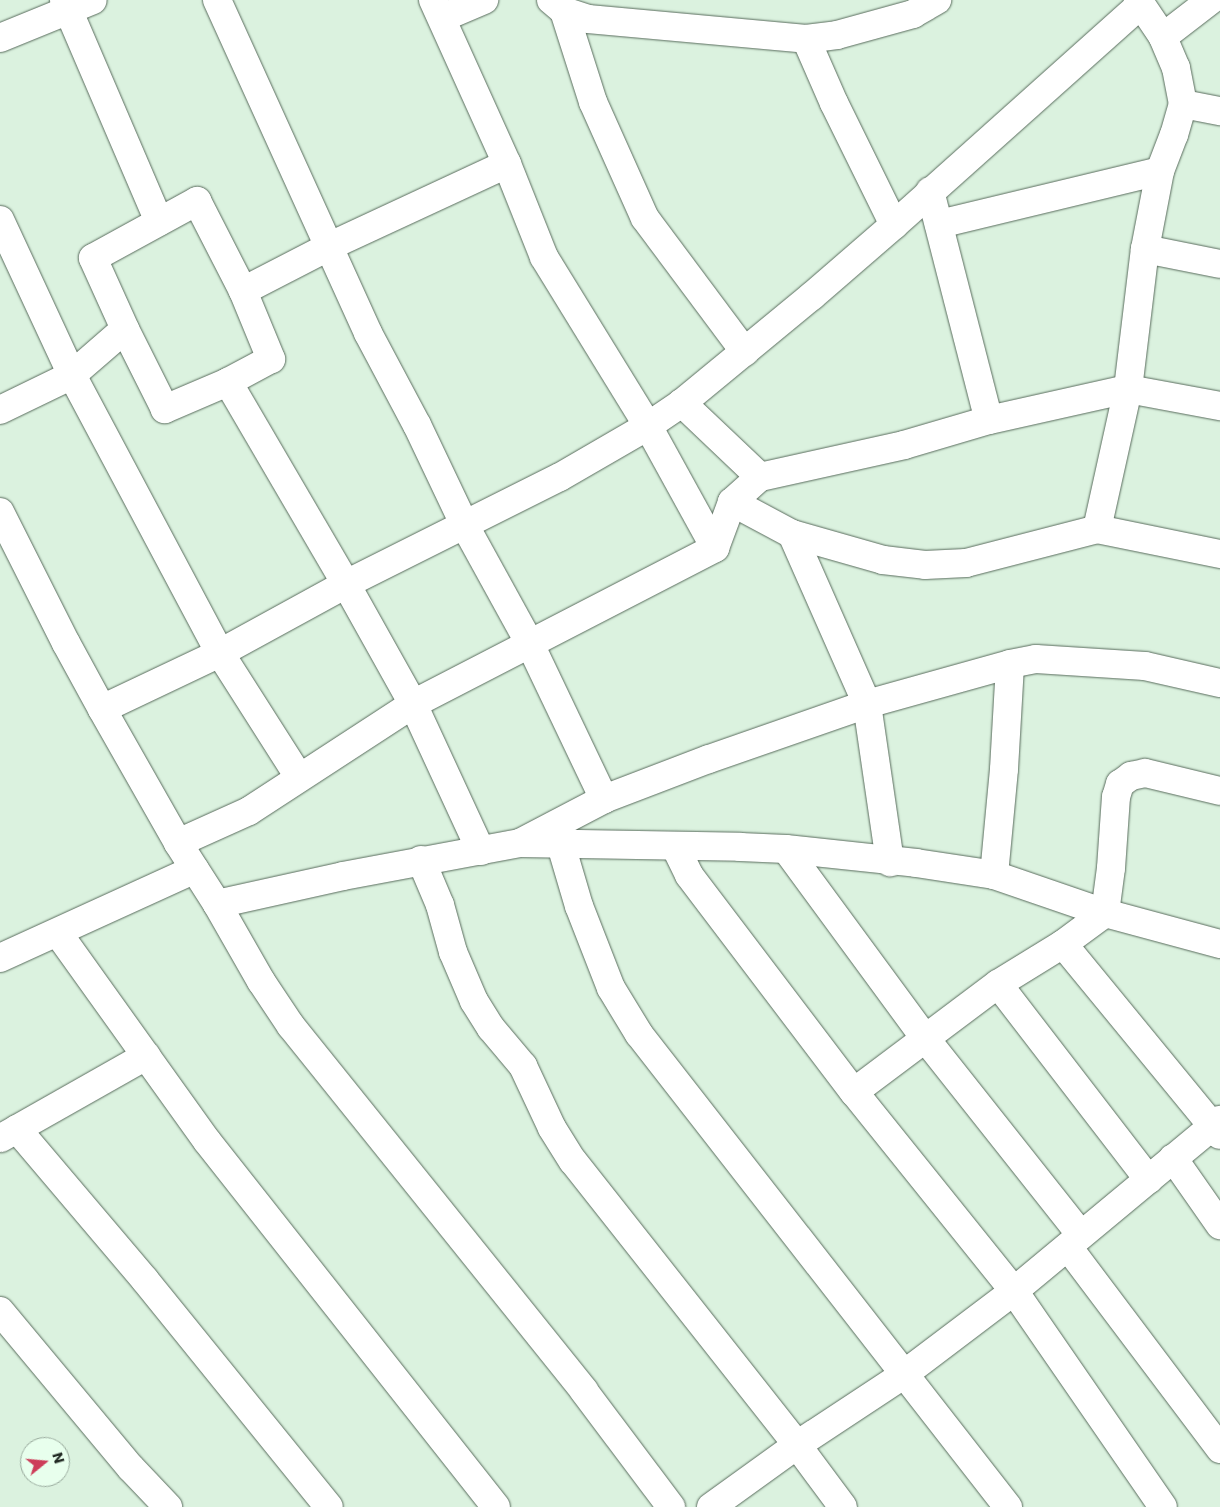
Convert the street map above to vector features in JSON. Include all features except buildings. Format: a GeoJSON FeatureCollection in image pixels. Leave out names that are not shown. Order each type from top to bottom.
{"type":"FeatureCollection","features":[{"type":"Feature","properties":{"kind":"street"},"geometry":{"type":"LineString","coordinates":[[0,38],[66,5],[93,0]]}},
{"type":"Feature","properties":{"kind":"street"},"geometry":{"type":"LineString","coordinates":[[217,0],[368,333],[417,426],[464,524],[530,644],[604,799]]}},
{"type":"Feature","properties":{"kind":"street"},"geometry":{"type":"LineString","coordinates":[[484,0],[438,9],[507,164],[544,257],[648,426],[715,548]]}},
{"type":"Feature","properties":{"kind":"street"},"geometry":{"type":"LineString","coordinates":[[558,5],[588,18],[629,24],[806,39],[837,35],[904,17],[937,0]]}},
{"type":"Feature","properties":{"kind":"street"},"geometry":{"type":"LineString","coordinates":[[1163,37],[1211,0]]}},
{"type":"Feature","properties":{"kind":"street"},"geometry":{"type":"LineString","coordinates":[[102,709],[220,653],[346,584],[560,477],[648,426],[682,403],[894,225],[1139,2],[1163,37],[1176,68],[1183,104],[1174,135],[1160,171],[1145,249],[1128,389],[1097,530]]}},
{"type":"Feature","properties":{"kind":"street"},"geometry":{"type":"LineString","coordinates":[[66,5],[159,222]]}},
{"type":"Feature","properties":{"kind":"street"},"geometry":{"type":"LineString","coordinates":[[558,5],[593,102],[645,218],[745,352]]}},
{"type":"Feature","properties":{"kind":"street"},"geometry":{"type":"LineString","coordinates":[[806,39],[834,103],[894,225]]}},
{"type":"Feature","properties":{"kind":"street"},"geometry":{"type":"LineString","coordinates":[[1183,104],[1220,111]]}},
{"type":"Feature","properties":{"kind":"street"},"geometry":{"type":"LineString","coordinates":[[243,291],[330,246],[507,164]]}},
{"type":"Feature","properties":{"kind":"street"},"geometry":{"type":"LineString","coordinates":[[940,224],[1160,171]]}},
{"type":"Feature","properties":{"kind":"street"},"geometry":{"type":"LineString","coordinates":[[930,191],[989,420]]}},
{"type":"Feature","properties":{"kind":"street"},"geometry":{"type":"LineString","coordinates":[[197,201],[243,291],[272,359],[228,382],[165,409],[125,330],[93,258],[159,222],[197,201]]}},
{"type":"Feature","properties":{"kind":"street"},"geometry":{"type":"LineString","coordinates":[[0,220],[72,375],[220,653],[299,777]]}},
{"type":"Feature","properties":{"kind":"street"},"geometry":{"type":"LineString","coordinates":[[1145,249],[1220,264]]}},
{"type":"Feature","properties":{"kind":"street"},"geometry":{"type":"LineString","coordinates":[[0,410],[72,375],[125,330]]}},
{"type":"Feature","properties":{"kind":"street"},"geometry":{"type":"LineString","coordinates":[[228,382],[346,584],[413,704],[481,851]]}},
{"type":"Feature","properties":{"kind":"street"},"geometry":{"type":"LineString","coordinates":[[178,843],[249,811],[413,704],[715,548],[732,502],[760,477],[904,445],[989,420],[1128,389],[1220,406]]}},
{"type":"Feature","properties":{"kind":"street"},"geometry":{"type":"LineString","coordinates":[[682,403],[760,477]]}},
{"type":"Feature","properties":{"kind":"street"},"geometry":{"type":"LineString","coordinates":[[732,502],[792,534],[883,560],[926,565],[966,563],[1097,530],[1220,554]]}},
{"type":"Feature","properties":{"kind":"street"},"geometry":{"type":"LineString","coordinates":[[0,512],[102,709],[178,843],[217,904],[261,981],[291,1026],[584,1391],[671,1507]]}},
{"type":"Feature","properties":{"kind":"street"},"geometry":{"type":"LineString","coordinates":[[792,534],[867,704],[890,862]]}},
{"type":"Feature","properties":{"kind":"street"},"geometry":{"type":"LineString","coordinates":[[520,843],[604,799],[709,759],[867,704],[1010,664],[1036,659],[1145,666],[1220,682]]}},
{"type":"Feature","properties":{"kind":"street"},"geometry":{"type":"LineString","coordinates":[[994,875],[1004,769],[1010,664]]}},
{"type":"Feature","properties":{"kind":"street"},"geometry":{"type":"LineString","coordinates":[[854,1092],[998,984],[1063,944],[1105,913],[1112,859],[1116,797],[1120,784],[1130,776],[1145,773],[1220,791]]}},
{"type":"Feature","properties":{"kind":"street"},"geometry":{"type":"LineString","coordinates":[[217,904],[421,860],[520,843],[786,849],[890,862],[916,863],[994,875],[1105,913],[1220,944]]}},
{"type":"Feature","properties":{"kind":"street"},"geometry":{"type":"LineString","coordinates":[[561,845],[579,906],[611,988],[638,1034],[1008,1507]]}},
{"type":"Feature","properties":{"kind":"street"},"geometry":{"type":"LineString","coordinates":[[675,846],[689,875],[854,1092],[1014,1291],[1163,1507]]}},
{"type":"Feature","properties":{"kind":"street"},"geometry":{"type":"LineString","coordinates":[[786,849],[1074,1241],[1220,1449]]}},
{"type":"Feature","properties":{"kind":"street"},"geometry":{"type":"LineString","coordinates":[[421,860],[440,905],[453,952],[474,1001],[491,1028],[523,1066],[552,1128],[573,1161],[797,1445],[843,1507]]}},
{"type":"Feature","properties":{"kind":"street"},"geometry":{"type":"LineString","coordinates":[[0,958],[195,869]]}},
{"type":"Feature","properties":{"kind":"street"},"geometry":{"type":"LineString","coordinates":[[58,933],[207,1140],[496,1507]]}},
{"type":"Feature","properties":{"kind":"street"},"geometry":{"type":"LineString","coordinates":[[712,1507],[797,1445],[903,1375],[1014,1291],[1173,1158],[1217,1127],[1063,944]]}},
{"type":"Feature","properties":{"kind":"street"},"geometry":{"type":"LineString","coordinates":[[998,984],[1149,1180]]}},
{"type":"Feature","properties":{"kind":"street"},"geometry":{"type":"LineString","coordinates":[[146,1056],[8,1134],[144,1280],[329,1507]]}},
{"type":"Feature","properties":{"kind":"street"},"geometry":{"type":"LineString","coordinates":[[1173,1158],[1220,1225]]}},
{"type":"Feature","properties":{"kind":"street"},"geometry":{"type":"LineString","coordinates":[[0,1311],[160,1505]]}}]}
